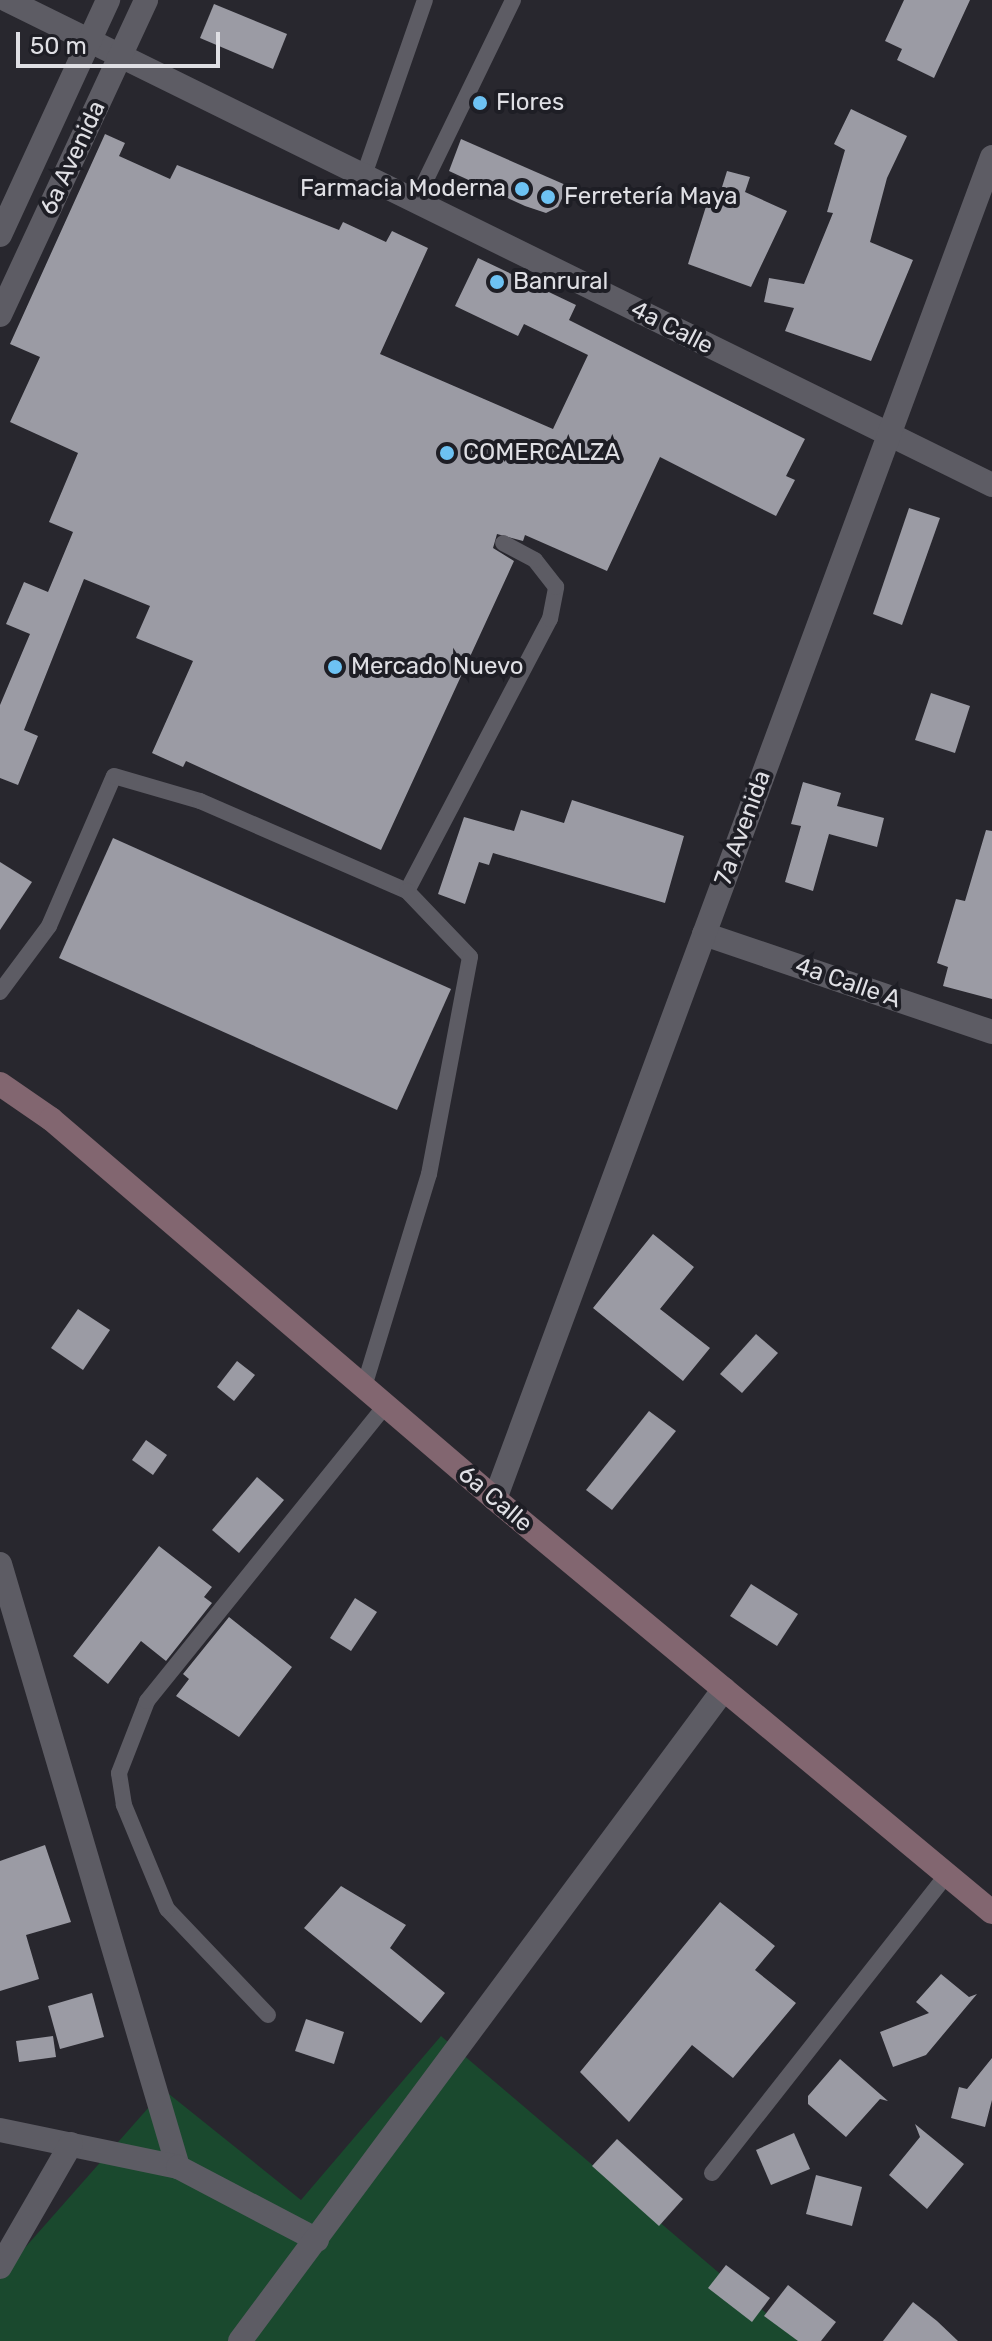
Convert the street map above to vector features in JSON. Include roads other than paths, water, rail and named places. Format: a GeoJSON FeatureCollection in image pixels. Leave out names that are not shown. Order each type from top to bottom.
{"type":"FeatureCollection","features":[{"type":"Feature","properties":{"kind":"main road","name":"6a Calle"},"geometry":{"type":"LineString","coordinates":[[0,1084],[51,1119],[495,1499],[992,1912]]}},
{"type":"Feature","properties":{"kind":"street","name":"4a Calle"},"geometry":{"type":"LineString","coordinates":[[7,0],[121,53],[888,437],[992,485]]}},
{"type":"Feature","properties":{"kind":"street","name":"6a Avenida"},"geometry":{"type":"LineString","coordinates":[[0,235],[108,0]]}},
{"type":"Feature","properties":{"kind":"street","name":"6a Avenida"},"geometry":{"type":"LineString","coordinates":[[0,315],[146,0]]}},
{"type":"Feature","properties":{"kind":"street","name":"7a Avenida"},"geometry":{"type":"LineString","coordinates":[[495,1499],[992,157]]}},
{"type":"Feature","properties":{"kind":"street","name":"4a Calle A"},"geometry":{"type":"LineString","coordinates":[[704,934],[992,1032]]}},
{"type":"Feature","properties":{"kind":"street"},"geometry":{"type":"LineString","coordinates":[[0,1564],[178,2167]]}},
{"type":"Feature","properties":{"kind":"street"},"geometry":{"type":"LineString","coordinates":[[240,2341],[724,1689]]}},
{"type":"Feature","properties":{"kind":"street"},"geometry":{"type":"LineString","coordinates":[[0,2130],[178,2167],[317,2240]]}},
{"type":"Feature","properties":{"kind":"street"},"geometry":{"type":"LineString","coordinates":[[0,2267],[71,2144]]}},
{"type":"Feature","properties":{"kind":"lane"},"geometry":{"type":"LineString","coordinates":[[364,175],[425,0]]}},
{"type":"Feature","properties":{"kind":"lane"},"geometry":{"type":"LineString","coordinates":[[416,200],[513,0]]}},
{"type":"Feature","properties":{"kind":"lane"},"geometry":{"type":"LineString","coordinates":[[407,891],[554,603],[556,587],[535,560],[503,543]]}},
{"type":"Feature","properties":{"kind":"lane"},"geometry":{"type":"LineString","coordinates":[[0,992],[49,926],[114,776],[200,801],[407,891],[470,957],[429,1174],[364,1386]]}},
{"type":"Feature","properties":{"kind":"lane"},"geometry":{"type":"LineString","coordinates":[[268,2015],[167,1909],[124,1805],[119,1773],[147,1701],[386,1405]]}},
{"type":"Feature","properties":{"kind":"lane"},"geometry":{"type":"LineString","coordinates":[[712,2173],[947,1874]]}},
{"type":"Feature","properties":{"kind":"place","name":"Flores"},"geometry":{"type":"Point","coordinates":[480,103]}},
{"type":"Feature","properties":{"kind":"place","name":"Farmacia Moderna"},"geometry":{"type":"Point","coordinates":[522,189]}},
{"type":"Feature","properties":{"kind":"place","name":"Ferretería Maya"},"geometry":{"type":"Point","coordinates":[548,197]}},
{"type":"Feature","properties":{"kind":"place","name":"Banrural"},"geometry":{"type":"Point","coordinates":[497,282]}},
{"type":"Feature","properties":{"kind":"place","name":"COMERCALZA"},"geometry":{"type":"Point","coordinates":[447,453]}},
{"type":"Feature","properties":{"kind":"place","name":"Mercado Nuevo"},"geometry":{"type":"Point","coordinates":[335,667]}}]}
